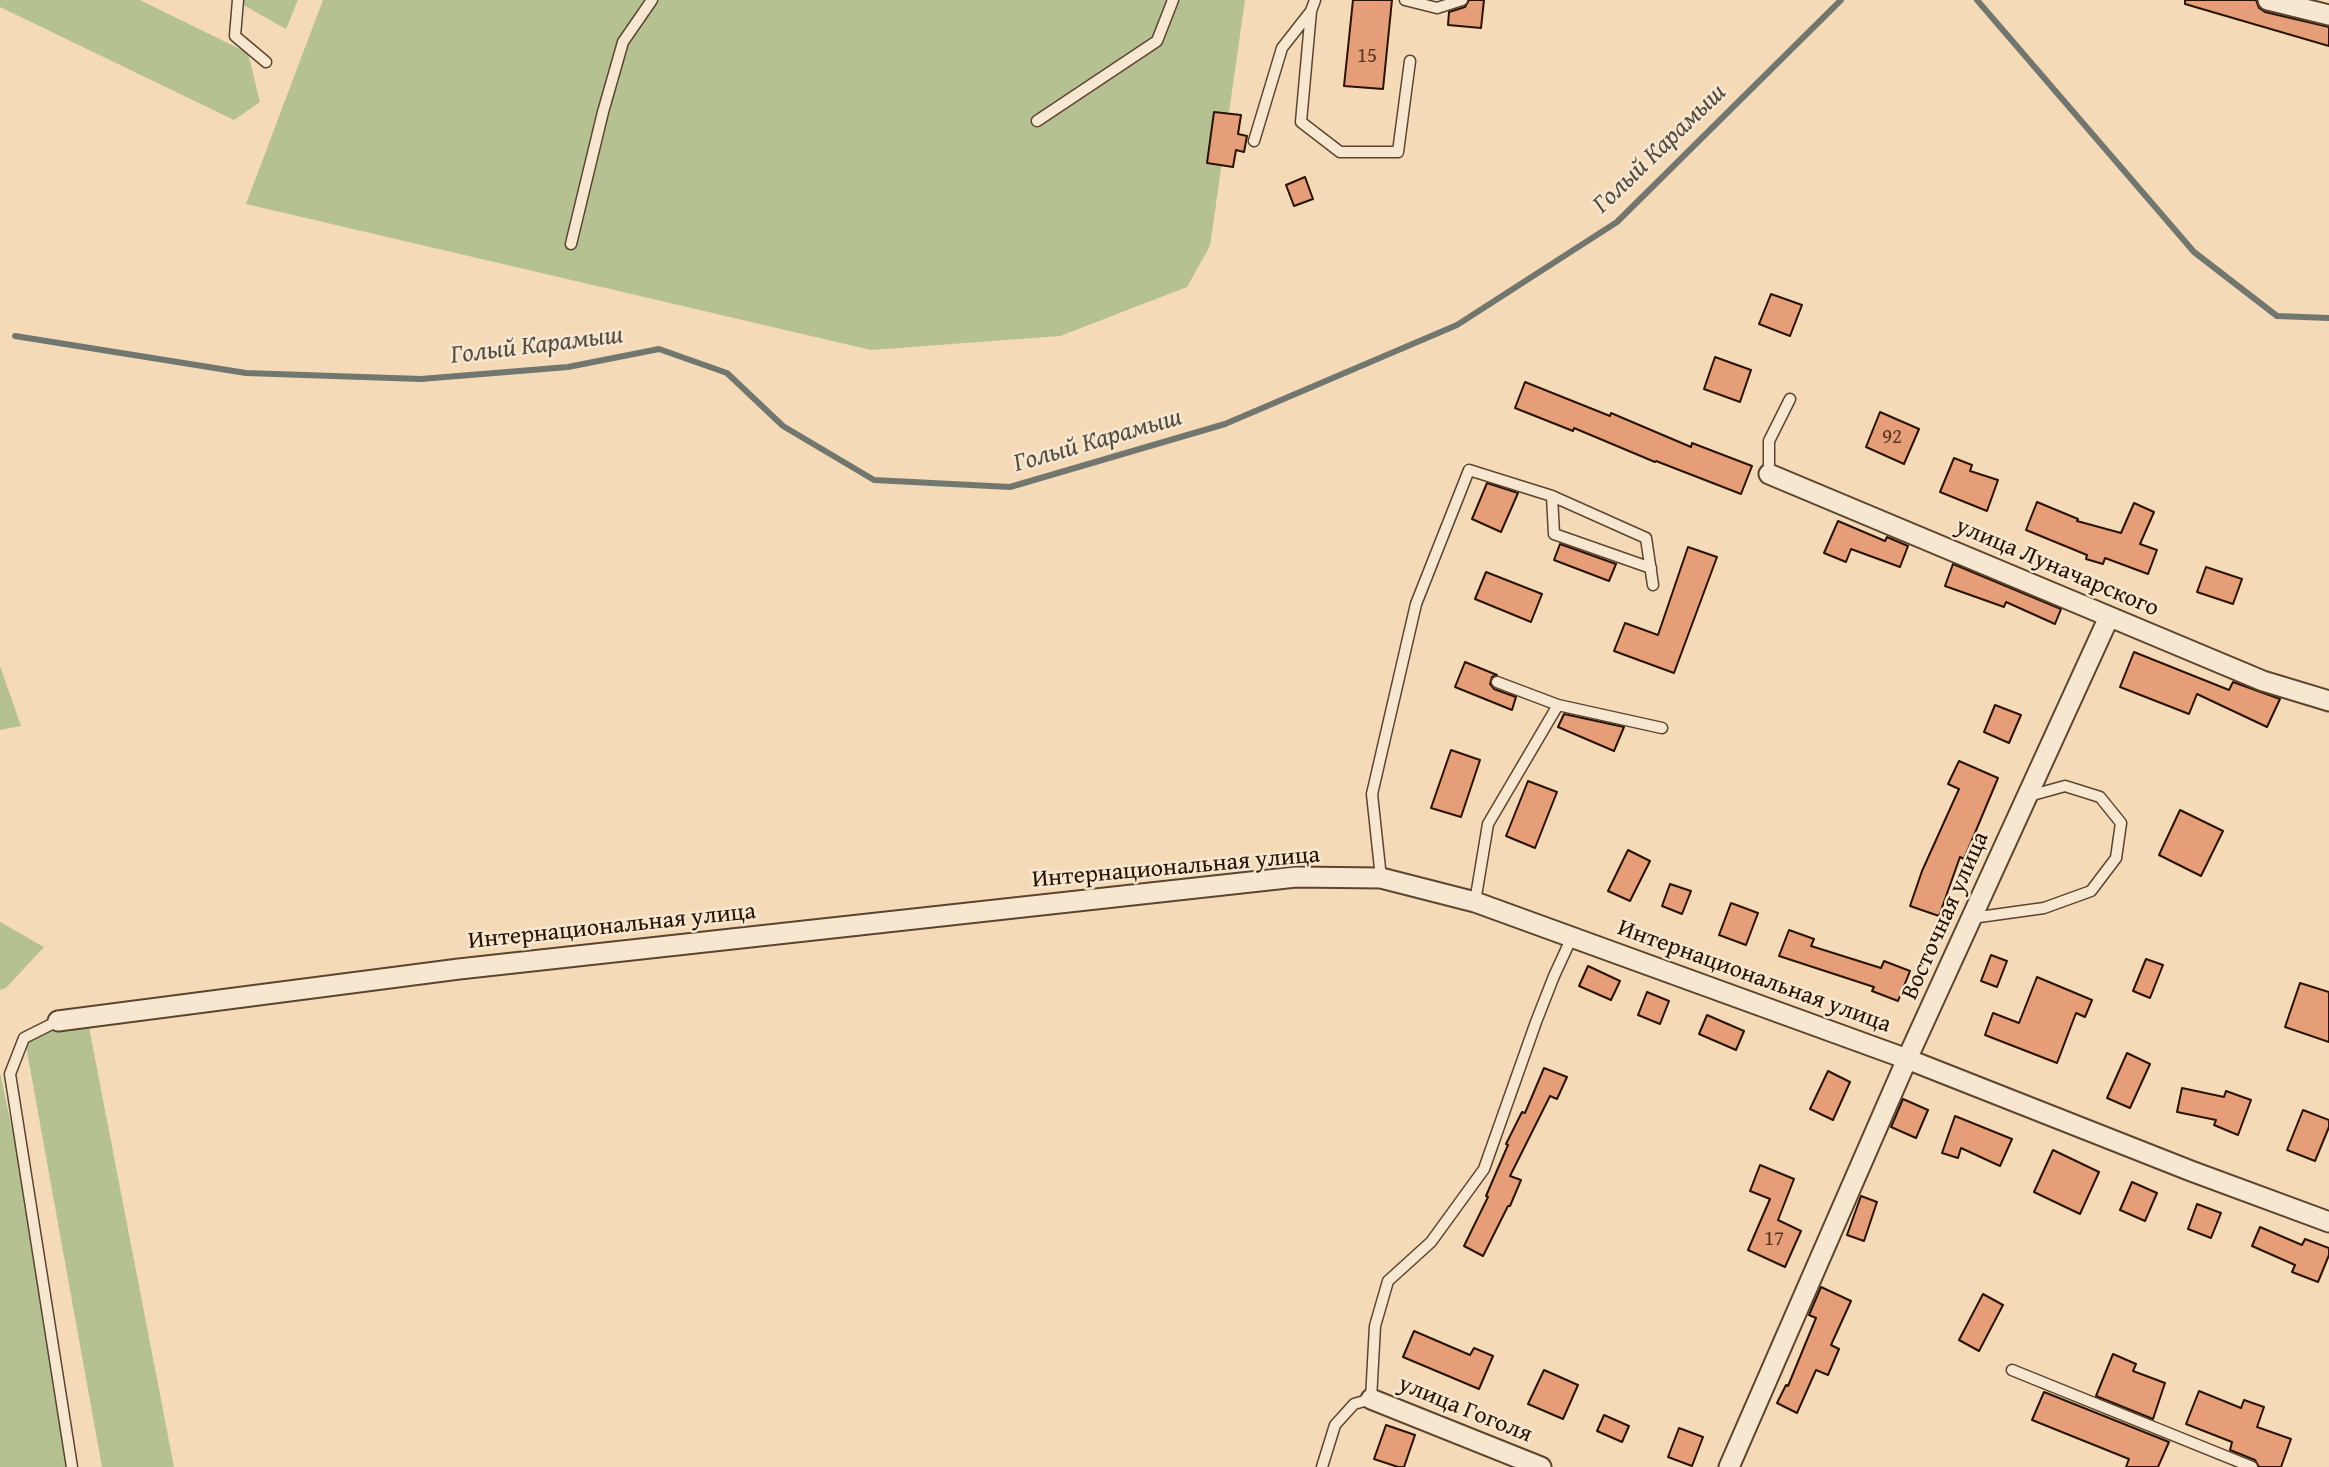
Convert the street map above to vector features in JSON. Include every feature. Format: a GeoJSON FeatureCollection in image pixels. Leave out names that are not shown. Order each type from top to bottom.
{"type":"FeatureCollection","features":[{"type":"Feature","properties":{"kind":"street"},"geometry":{"type":"LineString","coordinates":[[2269,0],[2329,15]]}},
{"type":"Feature","properties":{"kind":"street","name":"улица Луначарского"},"geometry":{"type":"LineString","coordinates":[[1769,474],[2263,681],[2329,701]]}},
{"type":"Feature","properties":{"kind":"street","name":"Восточная улица"},"geometry":{"type":"LineString","coordinates":[[1728,1467],[1907,1059],[2109,617]]}},
{"type":"Feature","properties":{"kind":"street","name":"Интернациональная улица"},"geometry":{"type":"LineString","coordinates":[[58,1021],[459,969],[1296,877],[1381,878],[1475,902],[1572,937],[1907,1059],[2191,1171],[2329,1222]]}},
{"type":"Feature","properties":{"kind":"street","name":"улица Гоголя"},"geometry":{"type":"LineString","coordinates":[[1371,1399],[1541,1467]]}},
{"type":"Feature","properties":{"kind":"lane"},"geometry":{"type":"LineString","coordinates":[[238,0],[235,36],[266,62]]}},
{"type":"Feature","properties":{"kind":"lane"},"geometry":{"type":"LineString","coordinates":[[571,244],[623,42],[652,0]]}},
{"type":"Feature","properties":{"kind":"lane"},"geometry":{"type":"LineString","coordinates":[[1037,121],[1157,41],[1173,0]]}},
{"type":"Feature","properties":{"kind":"lane"},"geometry":{"type":"LineString","coordinates":[[1315,0],[1311,11],[1301,122],[1340,152],[1398,152],[1410,61]]}},
{"type":"Feature","properties":{"kind":"lane"},"geometry":{"type":"LineString","coordinates":[[1405,0],[1437,8],[1462,0]]}},
{"type":"Feature","properties":{"kind":"lane"},"geometry":{"type":"LineString","coordinates":[[1254,141],[1282,48],[1311,11]]}},
{"type":"Feature","properties":{"kind":"lane"},"geometry":{"type":"LineString","coordinates":[[1769,474],[1769,440],[1790,399]]}},
{"type":"Feature","properties":{"kind":"lane"},"geometry":{"type":"LineString","coordinates":[[1381,878],[1372,794],[1416,604],[1469,470],[1552,496],[1647,538],[1653,585]]}},
{"type":"Feature","properties":{"kind":"lane"},"geometry":{"type":"LineString","coordinates":[[1552,496],[1554,534],[1651,568]]}},
{"type":"Feature","properties":{"kind":"lane"},"geometry":{"type":"LineString","coordinates":[[1497,682],[1558,705],[1662,729]]}},
{"type":"Feature","properties":{"kind":"lane"},"geometry":{"type":"LineString","coordinates":[[1475,902],[1488,824],[1558,705]]}},
{"type":"Feature","properties":{"kind":"lane"},"geometry":{"type":"LineString","coordinates":[[1971,918],[2044,908],[2091,891],[2116,858],[2121,823],[2100,797],[2065,786],[2027,797]]}},
{"type":"Feature","properties":{"kind":"lane"},"geometry":{"type":"LineString","coordinates":[[1322,1467],[1335,1424],[1354,1404],[1371,1399],[1375,1326],[1388,1281],[1431,1242],[1484,1169],[1536,1022],[1572,937]]}},
{"type":"Feature","properties":{"kind":"lane"},"geometry":{"type":"LineString","coordinates":[[58,1021],[24,1038],[10,1074],[70,1466]]}},
{"type":"Feature","properties":{"kind":"lane"},"geometry":{"type":"LineString","coordinates":[[2011,1370],[2252,1467]]}},
{"type":"Feature","properties":{"kind":"green space"},"geometry":{"type":"Polygon","coordinates":[[[0,0],[140,0],[248,53],[260,102],[234,120],[0,7],[0,0]]]}},
{"type":"Feature","properties":{"kind":"green space"},"geometry":{"type":"Polygon","coordinates":[[[238,0],[298,0],[286,29],[238,0]]]}},
{"type":"Feature","properties":{"kind":"green space"},"geometry":{"type":"Polygon","coordinates":[[[323,0],[1245,0],[1210,246],[1187,287],[1060,336],[871,350],[246,204],[323,0]]]}},
{"type":"Feature","properties":{"kind":"green space"},"geometry":{"type":"Polygon","coordinates":[[[0,666],[21,726],[0,730],[0,666]]]}},
{"type":"Feature","properties":{"kind":"green space"},"geometry":{"type":"Polygon","coordinates":[[[0,922],[44,947],[6,988],[0,990],[0,922]]]}},
{"type":"Feature","properties":{"kind":"green space"},"geometry":{"type":"Polygon","coordinates":[[[86,1012],[174,1467],[102,1467],[24,1035],[86,1012]]]}},
{"type":"Feature","properties":{"kind":"green space"},"geometry":{"type":"Polygon","coordinates":[[[0,1073],[47,1291],[78,1467],[0,1467],[0,1073]]]}},
{"type":"Feature","properties":{"kind":"building"},"geometry":{"type":"Polygon","coordinates":[[[1353,0],[1392,0],[1383,89],[1344,86],[1353,0]]]}},
{"type":"Feature","properties":{"kind":"building"},"geometry":{"type":"Polygon","coordinates":[[[1469,0],[1484,0],[1481,28],[1448,25],[1449,12],[1465,7],[1469,0]]]}},
{"type":"Feature","properties":{"kind":"building"},"geometry":{"type":"Polygon","coordinates":[[[2185,0],[2256,0],[2259,8],[2265,12],[2329,27],[2329,46],[2185,4],[2185,0]]]}},
{"type":"Feature","properties":{"kind":"building"},"geometry":{"type":"Polygon","coordinates":[[[1214,112],[1241,115],[1238,134],[1247,136],[1244,152],[1236,150],[1233,167],[1207,163],[1214,112]]]}},
{"type":"Feature","properties":{"kind":"building"},"geometry":{"type":"Polygon","coordinates":[[[1305,177],[1313,199],[1294,206],[1286,185],[1305,177]]]}},
{"type":"Feature","properties":{"kind":"building"},"geometry":{"type":"Polygon","coordinates":[[[1771,294],[1802,305],[1790,336],[1759,324],[1771,294]]]}},
{"type":"Feature","properties":{"kind":"building"},"geometry":{"type":"Polygon","coordinates":[[[1715,357],[1751,370],[1740,402],[1704,389],[1715,357]]]}},
{"type":"Feature","properties":{"kind":"building"},"geometry":{"type":"Polygon","coordinates":[[[1525,382],[1610,416],[1611,413],[1691,447],[1692,443],[1752,466],[1741,494],[1574,428],[1573,431],[1515,408],[1525,382]]]}},
{"type":"Feature","properties":{"kind":"building"},"geometry":{"type":"Polygon","coordinates":[[[1880,412],[1919,429],[1904,464],[1866,447],[1880,412]]]}},
{"type":"Feature","properties":{"kind":"building"},"geometry":{"type":"Polygon","coordinates":[[[1954,458],[1972,465],[1970,471],[1998,480],[1987,511],[1940,492],[1954,458]]]}},
{"type":"Feature","properties":{"kind":"building"},"geometry":{"type":"Polygon","coordinates":[[[1487,483],[1518,493],[1501,532],[1472,519],[1487,483]]]}},
{"type":"Feature","properties":{"kind":"building"},"geometry":{"type":"Polygon","coordinates":[[[2037,502],[2078,519],[2077,521],[2121,533],[2134,503],[2154,512],[2140,544],[2157,550],[2148,574],[2105,558],[2103,564],[2086,559],[2087,555],[2026,530],[2037,502]]]}},
{"type":"Feature","properties":{"kind":"building"},"geometry":{"type":"Polygon","coordinates":[[[1838,521],[1885,541],[1887,537],[1908,546],[1900,567],[1851,549],[1846,562],[1824,553],[1838,521]]]}},
{"type":"Feature","properties":{"kind":"building"},"geometry":{"type":"Polygon","coordinates":[[[1560,544],[1616,564],[1609,581],[1554,560],[1560,544]]]}},
{"type":"Feature","properties":{"kind":"building"},"geometry":{"type":"Polygon","coordinates":[[[1688,547],[1717,557],[1674,673],[1614,651],[1625,623],[1658,635],[1688,547]]]}},
{"type":"Feature","properties":{"kind":"building"},"geometry":{"type":"Polygon","coordinates":[[[1953,564],[2061,609],[2055,624],[2006,602],[2004,607],[1945,586],[1953,564]]]}},
{"type":"Feature","properties":{"kind":"building"},"geometry":{"type":"Polygon","coordinates":[[[2206,567],[2242,579],[2233,604],[2197,592],[2206,567]]]}},
{"type":"Feature","properties":{"kind":"building"},"geometry":{"type":"Polygon","coordinates":[[[1486,572],[1542,594],[1531,622],[1475,599],[1486,572]]]}},
{"type":"Feature","properties":{"kind":"building"},"geometry":{"type":"Polygon","coordinates":[[[2134,652],[2229,690],[2233,682],[2280,699],[2267,727],[2197,694],[2189,714],[2120,687],[2134,652]]]}},
{"type":"Feature","properties":{"kind":"building"},"geometry":{"type":"Polygon","coordinates":[[[1465,662],[1497,675],[1492,677],[1490,684],[1494,689],[1516,697],[1512,710],[1455,687],[1465,662]]]}},
{"type":"Feature","properties":{"kind":"building"},"geometry":{"type":"Polygon","coordinates":[[[1995,705],[2021,715],[2009,743],[1984,732],[1995,705]]]}},
{"type":"Feature","properties":{"kind":"building"},"geometry":{"type":"Polygon","coordinates":[[[1564,714],[1624,727],[1614,751],[1558,727],[1564,714]]]}},
{"type":"Feature","properties":{"kind":"building"},"geometry":{"type":"Polygon","coordinates":[[[1451,750],[1480,760],[1461,817],[1431,808],[1451,750]]]}},
{"type":"Feature","properties":{"kind":"building"},"geometry":{"type":"Polygon","coordinates":[[[1959,761],[1998,778],[1964,859],[1960,857],[1939,916],[1910,906],[1922,871],[1959,789],[1948,784],[1959,761]]]}},
{"type":"Feature","properties":{"kind":"building"},"geometry":{"type":"Polygon","coordinates":[[[1528,781],[1557,792],[1535,848],[1506,836],[1528,781]]]}},
{"type":"Feature","properties":{"kind":"building"},"geometry":{"type":"Polygon","coordinates":[[[2180,810],[2223,831],[2201,876],[2159,855],[2180,810]]]}},
{"type":"Feature","properties":{"kind":"building"},"geometry":{"type":"Polygon","coordinates":[[[1628,850],[1650,861],[1630,901],[1608,891],[1628,850]]]}},
{"type":"Feature","properties":{"kind":"building"},"geometry":{"type":"Polygon","coordinates":[[[1670,884],[1691,891],[1682,914],[1662,906],[1670,884]]]}},
{"type":"Feature","properties":{"kind":"building"},"geometry":{"type":"Polygon","coordinates":[[[1731,903],[1758,913],[1746,945],[1719,935],[1731,903]]]}},
{"type":"Feature","properties":{"kind":"building"},"geometry":{"type":"Polygon","coordinates":[[[1789,930],[1814,939],[1811,946],[1881,968],[1884,961],[1910,971],[1898,1001],[1872,991],[1874,987],[1779,956],[1789,930]]]}},
{"type":"Feature","properties":{"kind":"building"},"geometry":{"type":"Polygon","coordinates":[[[1991,955],[2007,961],[1997,987],[1981,981],[1991,955]]]}},
{"type":"Feature","properties":{"kind":"building"},"geometry":{"type":"Polygon","coordinates":[[[2146,959],[2163,965],[2150,998],[2133,991],[2146,959]]]}},
{"type":"Feature","properties":{"kind":"building"},"geometry":{"type":"Polygon","coordinates":[[[1588,966],[1620,981],[1611,1000],[1579,986],[1588,966]]]}},
{"type":"Feature","properties":{"kind":"building"},"geometry":{"type":"Polygon","coordinates":[[[2037,977],[2092,1000],[2085,1017],[2076,1013],[2057,1063],[1985,1035],[1993,1013],[2019,1023],[2037,977]]]}},
{"type":"Feature","properties":{"kind":"building"},"geometry":{"type":"Polygon","coordinates":[[[2300,983],[2329,992],[2329,1042],[2285,1027],[2300,983]]]}},
{"type":"Feature","properties":{"kind":"building"},"geometry":{"type":"Polygon","coordinates":[[[1647,992],[1669,1001],[1660,1024],[1638,1015],[1647,992]]]}},
{"type":"Feature","properties":{"kind":"building"},"geometry":{"type":"Polygon","coordinates":[[[1707,1015],[1744,1031],[1736,1050],[1699,1034],[1707,1015]]]}},
{"type":"Feature","properties":{"kind":"building"},"geometry":{"type":"Polygon","coordinates":[[[2127,1053],[2150,1064],[2130,1108],[2107,1098],[2127,1053]]]}},
{"type":"Feature","properties":{"kind":"building"},"geometry":{"type":"Polygon","coordinates":[[[1544,1068],[1567,1077],[1557,1099],[1550,1096],[1510,1176],[1521,1180],[1483,1256],[1464,1246],[1488,1197],[1486,1196],[1508,1145],[1506,1144],[1522,1112],[1525,1113],[1544,1068]]]}},
{"type":"Feature","properties":{"kind":"building"},"geometry":{"type":"Polygon","coordinates":[[[1828,1071],[1850,1082],[1833,1120],[1810,1109],[1828,1071]]]}},
{"type":"Feature","properties":{"kind":"building"},"geometry":{"type":"Polygon","coordinates":[[[2182,1088],[2224,1097],[2226,1091],[2251,1100],[2238,1135],[2214,1125],[2216,1120],[2177,1112],[2182,1088]]]}},
{"type":"Feature","properties":{"kind":"building"},"geometry":{"type":"Polygon","coordinates":[[[1903,1099],[1928,1110],[1916,1138],[1891,1127],[1903,1099]]]}},
{"type":"Feature","properties":{"kind":"building"},"geometry":{"type":"Polygon","coordinates":[[[2303,1110],[2329,1120],[2329,1127],[2315,1161],[2287,1150],[2303,1110]]]}},
{"type":"Feature","properties":{"kind":"building"},"geometry":{"type":"Polygon","coordinates":[[[1955,1116],[2012,1139],[2000,1166],[1961,1148],[1958,1158],[1942,1153],[1955,1116]]]}},
{"type":"Feature","properties":{"kind":"building"},"geometry":{"type":"Polygon","coordinates":[[[2053,1150],[2099,1172],[2080,1214],[2034,1192],[2053,1150]]]}},
{"type":"Feature","properties":{"kind":"building"},"geometry":{"type":"Polygon","coordinates":[[[1760,1165],[1794,1179],[1778,1220],[1801,1231],[1785,1267],[1748,1250],[1770,1199],[1750,1191],[1760,1165]]]}},
{"type":"Feature","properties":{"kind":"building"},"geometry":{"type":"Polygon","coordinates":[[[2132,1182],[2157,1193],[2145,1221],[2120,1210],[2132,1182]]]}},
{"type":"Feature","properties":{"kind":"building"},"geometry":{"type":"Polygon","coordinates":[[[1861,1196],[1877,1202],[1864,1241],[1847,1235],[1861,1196]]]}},
{"type":"Feature","properties":{"kind":"building"},"geometry":{"type":"Polygon","coordinates":[[[2197,1204],[2221,1213],[2211,1238],[2188,1229],[2197,1204]]]}},
{"type":"Feature","properties":{"kind":"building"},"geometry":{"type":"Polygon","coordinates":[[[2260,1227],[2302,1245],[2305,1239],[2329,1248],[2329,1255],[2318,1282],[2292,1272],[2295,1265],[2252,1246],[2260,1227]]]}},
{"type":"Feature","properties":{"kind":"building"},"geometry":{"type":"Polygon","coordinates":[[[1821,1287],[1851,1301],[1831,1345],[1839,1349],[1828,1375],[1816,1370],[1797,1413],[1777,1403],[1786,1385],[1788,1386],[1816,1318],[1809,1315],[1821,1287]]]}},
{"type":"Feature","properties":{"kind":"building"},"geometry":{"type":"Polygon","coordinates":[[[1983,1294],[2003,1305],[1979,1351],[1959,1340],[1983,1294]]]}},
{"type":"Feature","properties":{"kind":"building"},"geometry":{"type":"Polygon","coordinates":[[[1414,1331],[1470,1355],[1474,1348],[1493,1356],[1479,1389],[1403,1357],[1414,1331]]]}},
{"type":"Feature","properties":{"kind":"building"},"geometry":{"type":"Polygon","coordinates":[[[2113,1354],[2136,1364],[2133,1371],[2165,1383],[2153,1419],[2096,1396],[2113,1354]]]}},
{"type":"Feature","properties":{"kind":"building"},"geometry":{"type":"Polygon","coordinates":[[[1544,1370],[1578,1385],[1563,1419],[1528,1404],[1544,1370]]]}},
{"type":"Feature","properties":{"kind":"building"},"geometry":{"type":"Polygon","coordinates":[[[2199,1391],[2241,1408],[2244,1400],[2264,1407],[2257,1427],[2291,1439],[2281,1467],[2259,1467],[2255,1460],[2230,1450],[2232,1442],[2186,1424],[2199,1391]]]}},
{"type":"Feature","properties":{"kind":"building"},"geometry":{"type":"Polygon","coordinates":[[[2044,1392],[2169,1442],[2158,1467],[2126,1467],[2129,1459],[2032,1420],[2044,1392]]]}},
{"type":"Feature","properties":{"kind":"building"},"geometry":{"type":"Polygon","coordinates":[[[1604,1415],[1629,1426],[1622,1442],[1597,1431],[1604,1415]]]}},
{"type":"Feature","properties":{"kind":"building"},"geometry":{"type":"Polygon","coordinates":[[[1386,1425],[1415,1435],[1404,1467],[1374,1459],[1386,1425]]]}},
{"type":"Feature","properties":{"kind":"building"},"geometry":{"type":"Polygon","coordinates":[[[1679,1428],[1703,1437],[1692,1466],[1668,1457],[1679,1428]]]}},
{"type":"Feature","properties":{"kind":"waterway","name":"Голый Карамыш"},"geometry":{"type":"LineString","coordinates":[[15,336],[246,373],[421,379],[568,367],[659,349],[727,373],[783,426],[874,480],[1010,487],[1225,424],[1457,325],[1617,222],[1841,0]]}},
{"type":"Feature","properties":{"kind":"waterway","name":"Голый Карамыш"},"geometry":{"type":"LineString","coordinates":[[1977,0],[2194,252],[2277,316],[2329,318]]}}]}
